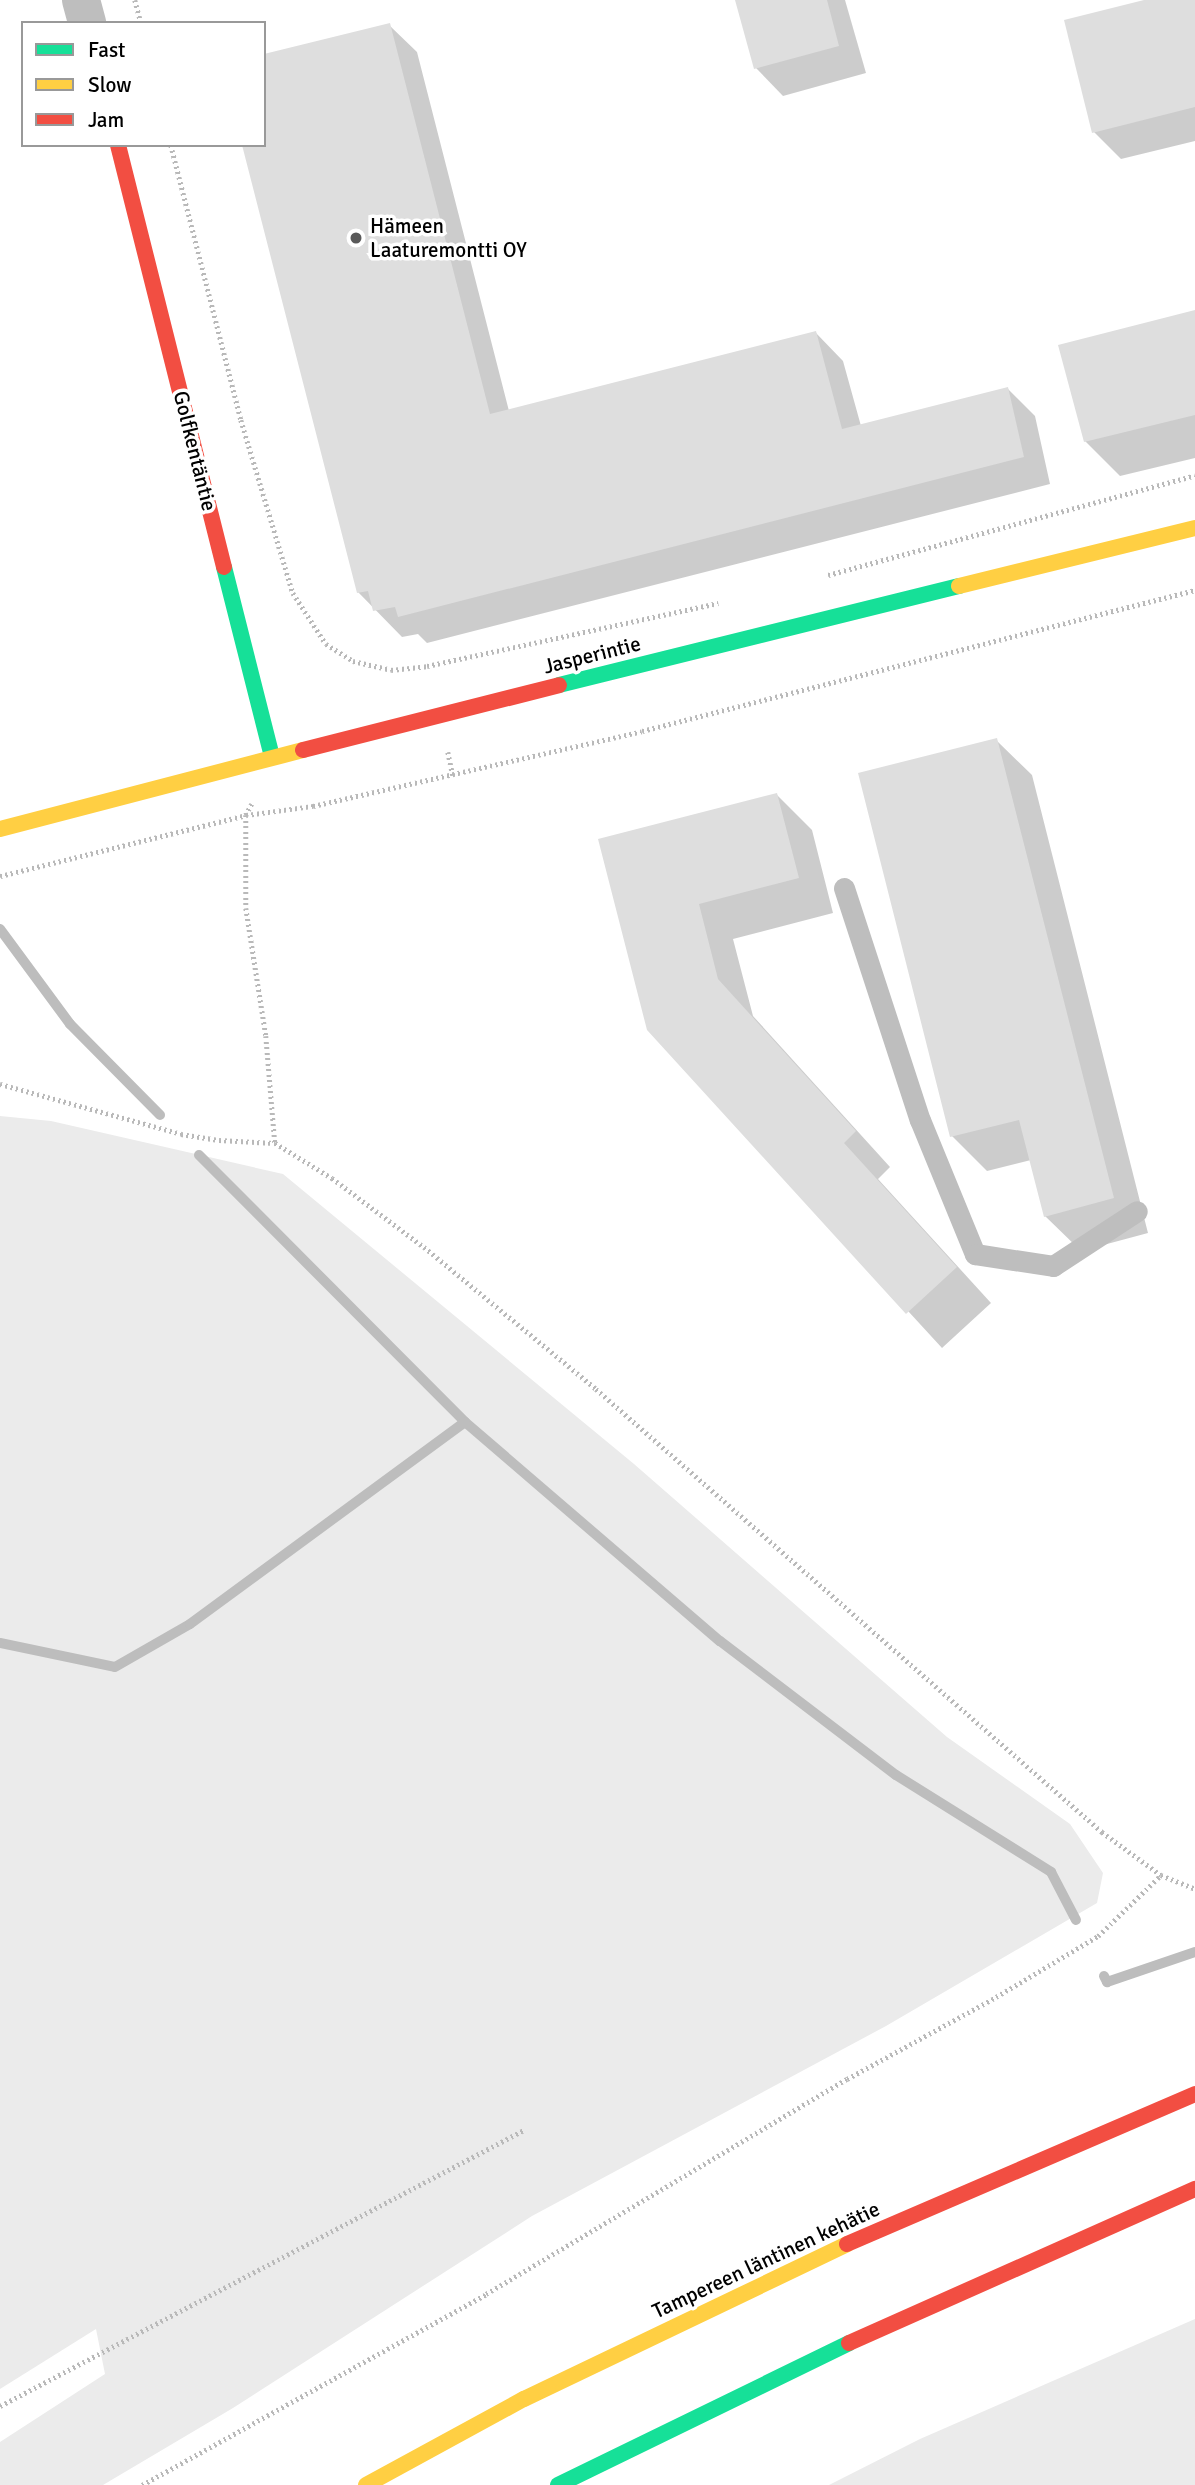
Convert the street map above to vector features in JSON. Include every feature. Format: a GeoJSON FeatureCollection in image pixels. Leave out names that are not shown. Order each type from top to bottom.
{"type":"FeatureCollection","features":[{"type":"Feature","properties":{"kind":"main road","name":"Golfkentäntie"},"geometry":{"type":"LineString","coordinates":[[119,147],[272,757]]}},
{"type":"Feature","properties":{"kind":"main road","name":"Jasperintie"},"geometry":{"type":"LineString","coordinates":[[0,829],[272,757],[1195,527]]}},
{"type":"Feature","properties":{"kind":"main road","name":"Tampereen läntinen kehätie"},"geometry":{"type":"LineString","coordinates":[[366,2485],[524,2399],[769,2279],[983,2183],[1195,2094]]}},
{"type":"Feature","properties":{"kind":"main road"},"geometry":{"type":"LineString","coordinates":[[558,2485],[795,2367],[1195,2189]]}},
{"type":"Feature","properties":{"kind":"street"},"geometry":{"type":"LineString","coordinates":[[81,0],[86,21]]}},
{"type":"Feature","properties":{"kind":"lane"},"geometry":{"type":"LineString","coordinates":[[844,888],[920,1120],[975,1254],[1053,1266],[1137,1211]]}},
{"type":"Feature","properties":{"kind":"path"},"geometry":{"type":"LineString","coordinates":[[135,0],[140,21]]}},
{"type":"Feature","properties":{"kind":"path"},"geometry":{"type":"LineString","coordinates":[[172,147],[241,420],[293,593],[326,645],[353,661],[391,670],[427,666],[731,600]]}},
{"type":"Feature","properties":{"kind":"path"},"geometry":{"type":"LineString","coordinates":[[824,577],[1195,475]]}},
{"type":"Feature","properties":{"kind":"path"},"geometry":{"type":"LineString","coordinates":[[0,876],[246,815],[313,806],[642,731],[1195,590]]}},
{"type":"Feature","properties":{"kind":"path"},"geometry":{"type":"LineString","coordinates":[[272,757],[246,815],[246,908],[266,1036],[275,1143]]}},
{"type":"Feature","properties":{"kind":"path"},"geometry":{"type":"LineString","coordinates":[[0,1084],[181,1133],[219,1140],[275,1143],[332,1178],[424,1247],[575,1371],[1102,1832],[1161,1875],[1195,1889]]}},
{"type":"Feature","properties":{"kind":"path"},"geometry":{"type":"LineString","coordinates":[[142,2485],[486,2294],[847,2079],[996,1997],[1098,1936],[1161,1875]]}},
{"type":"Feature","properties":{"kind":"path"},"geometry":{"type":"LineString","coordinates":[[0,2406],[524,2130]]}},
{"type":"Feature","properties":{"kind":"shaded area"},"geometry":{"type":"Polygon","coordinates":[[[0,1116],[51,1121],[283,1174],[634,1464],[947,1737],[1070,1824],[1103,1873],[1097,1903],[886,2026],[532,2216],[233,2408],[103,2485],[0,2485],[0,2442],[105,2374],[96,2329],[0,2389],[0,1116]]]}},
{"type":"Feature","properties":{"kind":"shaded area"},"geometry":{"type":"Polygon","coordinates":[[[1195,2319],[1195,2485],[829,2485],[920,2439],[1195,2319]]]}},
{"type":"Feature","properties":{"kind":"building"},"geometry":{"type":"Polygon","coordinates":[[[735,0],[827,0],[839,46],[754,69],[735,0]]]}},
{"type":"Feature","properties":{"kind":"building"},"geometry":{"type":"Polygon","coordinates":[[[1144,0],[1195,0],[1195,107],[1092,133],[1064,20],[1144,0]]]}},
{"type":"Feature","properties":{"kind":"building","name":"Hämeen Laaturemontti OY"},"geometry":{"type":"Polygon","coordinates":[[[390,23],[490,414],[816,331],[842,429],[1008,387],[1024,457],[398,617],[395,607],[373,611],[368,591],[357,593],[243,147],[266,147],[266,54],[390,23]]]}},
{"type":"Feature","properties":{"kind":"building"},"geometry":{"type":"Polygon","coordinates":[[[1195,310],[1195,415],[1084,442],[1058,345],[1195,310]]]}},
{"type":"Feature","properties":{"kind":"building"},"geometry":{"type":"Polygon","coordinates":[[[997,738],[1114,1198],[1044,1217],[1019,1120],[950,1137],[858,773],[997,738]]]}},
{"type":"Feature","properties":{"kind":"building"},"geometry":{"type":"Polygon","coordinates":[[[777,793],[799,878],[699,904],[718,979],[856,1131],[844,1143],[957,1267],[906,1314],[647,1030],[598,839],[777,793]]]}},
{"type":"Feature","properties":{"kind":"waterway"},"geometry":{"type":"LineString","coordinates":[[0,929],[70,1024],[160,1115]]}},
{"type":"Feature","properties":{"kind":"waterway"},"geometry":{"type":"LineString","coordinates":[[199,1155],[465,1422],[720,1641],[896,1775],[1051,1872],[1076,1920]]}},
{"type":"Feature","properties":{"kind":"waterway"},"geometry":{"type":"LineString","coordinates":[[0,1643],[115,1667],[190,1624],[465,1422]]}},
{"type":"Feature","properties":{"kind":"waterway"},"geometry":{"type":"LineString","coordinates":[[1104,1976],[1107,1982],[1195,1952]]}},
{"type":"Feature","properties":{"kind":"traffic: fast"},"geometry":{"type":"LineString","coordinates":[[224,567],[272,757]]}},
{"type":"Feature","properties":{"kind":"traffic: fast"},"geometry":{"type":"LineString","coordinates":[[559,685],[959,586]]}},
{"type":"Feature","properties":{"kind":"traffic: fast"},"geometry":{"type":"LineString","coordinates":[[558,2485],[849,2343]]}},
{"type":"Feature","properties":{"kind":"traffic: slow"},"geometry":{"type":"LineString","coordinates":[[959,586],[1195,528]]}},
{"type":"Feature","properties":{"kind":"traffic: slow"},"geometry":{"type":"LineString","coordinates":[[0,829],[303,750]]}},
{"type":"Feature","properties":{"kind":"traffic: slow"},"geometry":{"type":"LineString","coordinates":[[366,2485],[524,2399],[847,2244]]}},
{"type":"Feature","properties":{"kind":"traffic: jam"},"geometry":{"type":"LineString","coordinates":[[119,147],[224,567]]}},
{"type":"Feature","properties":{"kind":"traffic: jam"},"geometry":{"type":"LineString","coordinates":[[303,750],[559,685]]}},
{"type":"Feature","properties":{"kind":"traffic: jam"},"geometry":{"type":"LineString","coordinates":[[847,2244],[1195,2094]]}},
{"type":"Feature","properties":{"kind":"traffic: jam"},"geometry":{"type":"LineString","coordinates":[[849,2343],[1195,2189]]}},
{"type":"Feature","properties":{"kind":"place","name":"Hämeen Laaturemontti OY"},"geometry":{"type":"Point","coordinates":[356,238]}}]}
